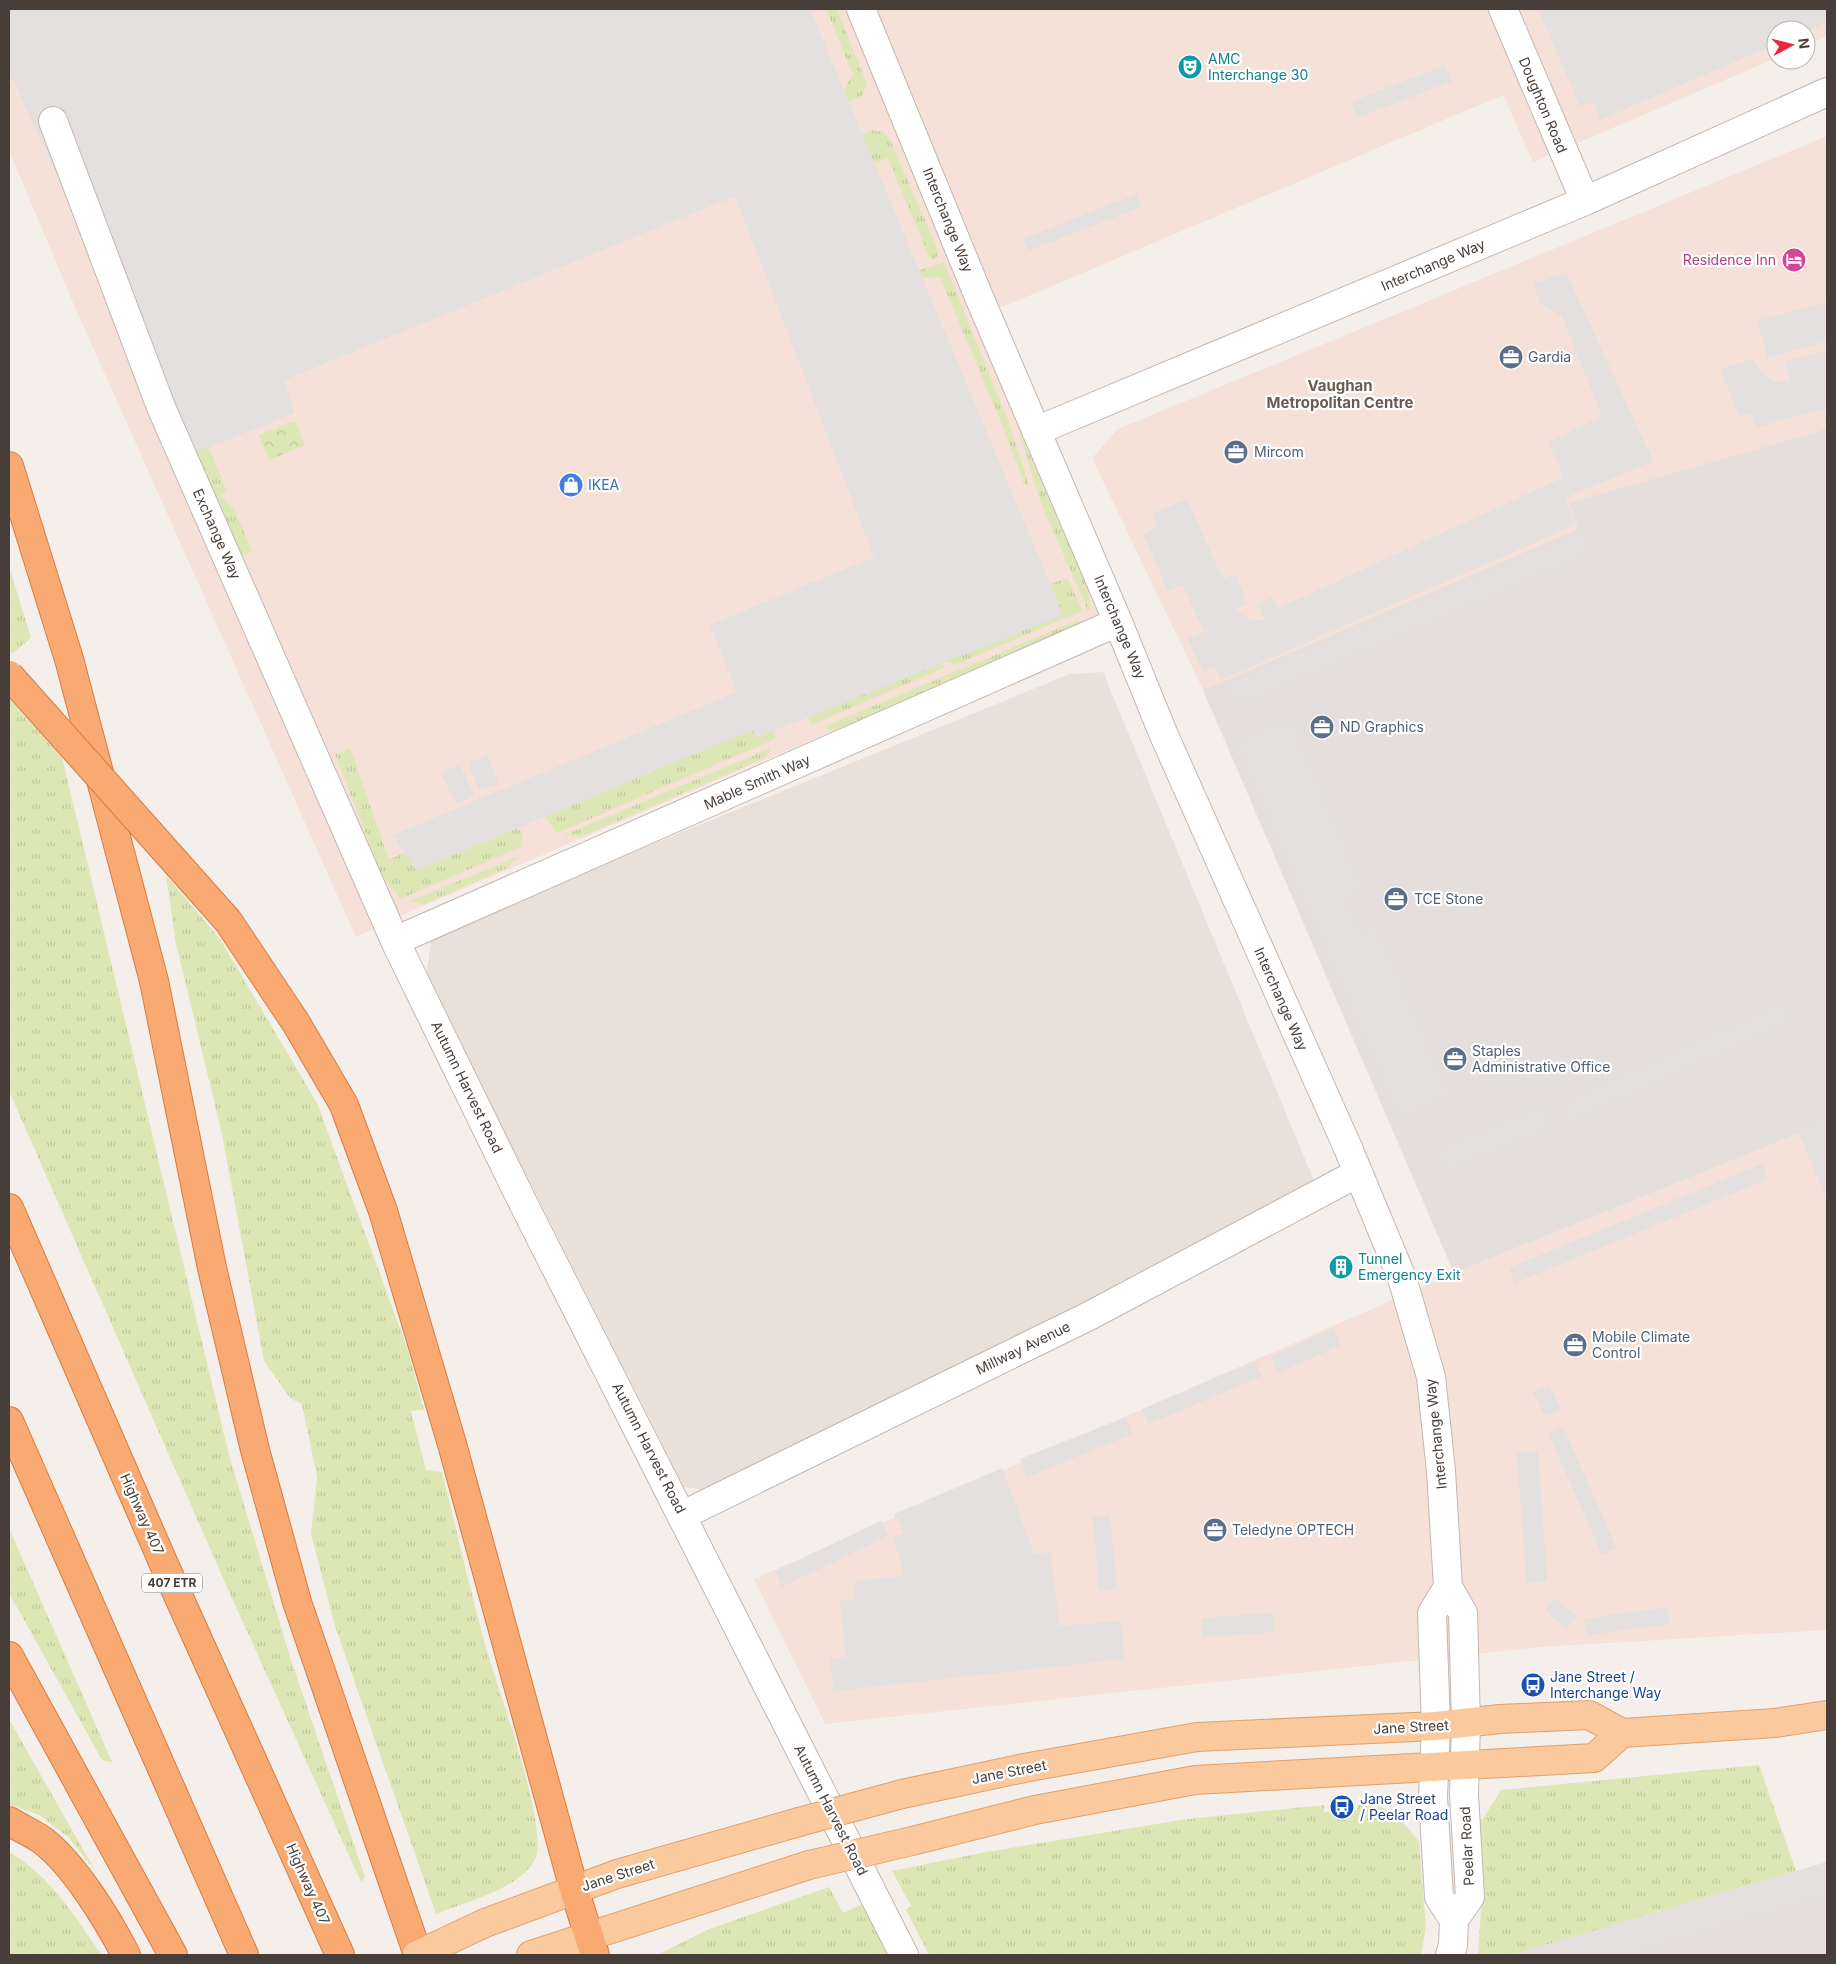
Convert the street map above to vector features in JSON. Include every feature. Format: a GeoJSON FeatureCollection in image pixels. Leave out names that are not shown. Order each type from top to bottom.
{"type":"FeatureCollection","features":[{"type":"Feature","properties":{"kind":"highway"},"geometry":{"type":"LineString","coordinates":[[9,466],[69,659],[154,981],[212,1268],[255,1450],[297,1602],[417,1955]]}},
{"type":"Feature","properties":{"kind":"highway"},"geometry":{"type":"LineString","coordinates":[[9,675],[228,921],[296,1024],[344,1105],[384,1211],[452,1444],[574,1890],[592,1945]]}},
{"type":"Feature","properties":{"kind":"highway","name":"Highway 407"},"geometry":{"type":"LineString","coordinates":[[9,1208],[159,1553],[340,1955]]}},
{"type":"Feature","properties":{"kind":"highway"},"geometry":{"type":"LineString","coordinates":[[9,1421],[244,1955]]}},
{"type":"Feature","properties":{"kind":"highway"},"geometry":{"type":"LineString","coordinates":[[9,1656],[173,1955]]}},
{"type":"Feature","properties":{"kind":"highway"},"geometry":{"type":"LineString","coordinates":[[9,1821],[43,1841],[71,1870],[111,1926],[126,1955]]}},
{"type":"Feature","properties":{"kind":"main road","name":"Jane Street"},"geometry":{"type":"LineString","coordinates":[[417,1955],[485,1923],[616,1874],[902,1794],[1024,1768],[1197,1737],[1436,1726],[1500,1719],[1589,1715],[1622,1733]]}},
{"type":"Feature","properties":{"kind":"main road"},"geometry":{"type":"LineString","coordinates":[[531,1955],[592,1945],[809,1865],[1035,1810],[1195,1780],[1594,1758],[1622,1733],[1775,1723],[1827,1715]]}},
{"type":"Feature","properties":{"kind":"street","name":"Interchange Way"},"geometry":{"type":"LineString","coordinates":[[861,9],[1163,733],[1358,1172],[1402,1278],[1431,1377],[1441,1472],[1448,1587],[1463,1613],[1466,1723],[1465,1766]]}},
{"type":"Feature","properties":{"kind":"street","name":"Doughton Road"},"geometry":{"type":"LineString","coordinates":[[1503,9],[1585,201]]}},
{"type":"Feature","properties":{"kind":"street","name":"Interchange Way"},"geometry":{"type":"LineString","coordinates":[[1036,431],[1585,201],[1827,92]]}},
{"type":"Feature","properties":{"kind":"street","name":"Exchange Way"},"geometry":{"type":"LineString","coordinates":[[53,121],[161,407],[395,941]]}},
{"type":"Feature","properties":{"kind":"street","name":"Mable Smith Way"},"geometry":{"type":"LineString","coordinates":[[395,941],[1118,622]]}},
{"type":"Feature","properties":{"kind":"street","name":"Autumn Harvest Road"},"geometry":{"type":"LineString","coordinates":[[395,941],[525,1207],[683,1515],[904,1955]]}},
{"type":"Feature","properties":{"kind":"street","name":"Millway Avenue"},"geometry":{"type":"LineString","coordinates":[[683,1515],[1091,1315],[1358,1172]]}},
{"type":"Feature","properties":{"kind":"street"},"geometry":{"type":"LineString","coordinates":[[1448,1587],[1432,1613],[1436,1726],[1433,1797],[1439,1897],[1454,1920],[1453,1945],[1450,1955]]}},
{"type":"Feature","properties":{"kind":"street","name":"Peelar Road"},"geometry":{"type":"LineString","coordinates":[[1454,1920],[1470,1897],[1464,1794],[1465,1766]]}},
{"type":"Feature","properties":{"kind":"shaded area"},"geometry":{"type":"Polygon","coordinates":[[[9,9],[1827,9],[1827,36],[1816,41],[1816,20],[1766,20],[1766,62],[1533,162],[1503,95],[974,319],[1102,616],[409,912],[356,937],[71,298],[9,150],[9,9]]]}},
{"type":"Feature","properties":{"kind":"shaded area"},"geometry":{"type":"Polygon","coordinates":[[[9,9],[810,9],[1063,615],[756,738],[752,730],[416,870],[393,835],[737,692],[710,625],[874,557],[735,196],[284,380],[294,413],[185,457],[9,71],[9,9]]]}},
{"type":"Feature","properties":{"kind":"shaded area"},"geometry":{"type":"Polygon","coordinates":[[[1538,9],[1827,9],[1827,22],[1816,27],[1816,20],[1766,20],[1766,48],[1600,120],[1593,102],[1580,106],[1538,9]]]}},
{"type":"Feature","properties":{"kind":"shaded area"},"geometry":{"type":"Polygon","coordinates":[[[1445,65],[1452,81],[1357,118],[1351,102],[1445,65]]]}},
{"type":"Feature","properties":{"kind":"shaded area"},"geometry":{"type":"Polygon","coordinates":[[[1827,136],[1827,429],[1570,503],[1578,529],[1203,690],[1092,458],[1118,429],[1827,136]]]}},
{"type":"Feature","properties":{"kind":"shaded area"},"geometry":{"type":"Polygon","coordinates":[[[1136,194],[1141,207],[1028,251],[1023,239],[1136,194]]]}},
{"type":"Feature","properties":{"kind":"shaded area"},"geometry":{"type":"Polygon","coordinates":[[[1566,272],[1653,461],[1565,498],[1575,525],[1221,680],[1215,667],[1203,672],[1188,639],[1204,632],[1183,585],[1168,591],[1143,534],[1157,527],[1152,514],[1187,499],[1223,579],[1235,574],[1248,604],[1235,610],[1251,620],[1264,620],[1258,604],[1273,597],[1279,608],[1564,477],[1548,442],[1602,416],[1562,316],[1540,304],[1534,284],[1566,272]]]}},
{"type":"Feature","properties":{"kind":"shaded area"},"geometry":{"type":"Polygon","coordinates":[[[1827,302],[1827,341],[1768,358],[1757,321],[1827,302]]]}},
{"type":"Feature","properties":{"kind":"shaded area"},"geometry":{"type":"Polygon","coordinates":[[[1827,350],[1827,408],[1757,427],[1751,413],[1739,416],[1720,369],[1752,359],[1761,372],[1773,381],[1790,381],[1785,362],[1827,350]]]}},
{"type":"Feature","properties":{"kind":"shaded area"},"geometry":{"type":"Polygon","coordinates":[[[1827,429],[1827,1122],[1454,1273],[1203,690],[1578,529],[1569,503],[1827,429]]]}},
{"type":"Feature","properties":{"kind":"shaded area"},"geometry":{"type":"Polygon","coordinates":[[[1581,533],[1589,553],[1238,704],[1230,684],[1581,533]]]}},
{"type":"Feature","properties":{"kind":"shaded area"},"geometry":{"type":"Polygon","coordinates":[[[1103,672],[1317,1188],[716,1492],[684,1487],[426,977],[432,934],[1070,674],[1103,672]]]}},
{"type":"Feature","properties":{"kind":"shaded area"},"geometry":{"type":"Polygon","coordinates":[[[1289,720],[1362,888],[1344,897],[1360,935],[1376,928],[1448,1095],[1399,1116],[1237,743],[1289,720]]]}},
{"type":"Feature","properties":{"kind":"shaded area"},"geometry":{"type":"Polygon","coordinates":[[[488,755],[498,784],[479,791],[468,763],[488,755]]]}},
{"type":"Feature","properties":{"kind":"shaded area"},"geometry":{"type":"Polygon","coordinates":[[[460,765],[474,795],[456,804],[441,773],[460,765]]]}},
{"type":"Feature","properties":{"kind":"shaded area"},"geometry":{"type":"Polygon","coordinates":[[[1784,1003],[1792,1020],[1570,1120],[1562,1104],[1784,1003]]]}},
{"type":"Feature","properties":{"kind":"shaded area"},"geometry":{"type":"Polygon","coordinates":[[[1543,1106],[1551,1126],[1447,1170],[1438,1150],[1543,1106]]]}},
{"type":"Feature","properties":{"kind":"shaded area"},"geometry":{"type":"Polygon","coordinates":[[[1827,1119],[1827,1200],[1798,1131],[1827,1119]]]}},
{"type":"Feature","properties":{"kind":"shaded area"},"geometry":{"type":"Polygon","coordinates":[[[1827,1122],[1827,1630],[1541,1647],[825,1724],[754,1579],[1454,1273],[1827,1122]]]}},
{"type":"Feature","properties":{"kind":"shaded area"},"geometry":{"type":"Polygon","coordinates":[[[1762,1164],[1768,1179],[1515,1283],[1509,1268],[1762,1164]]]}},
{"type":"Feature","properties":{"kind":"shaded area"},"geometry":{"type":"Polygon","coordinates":[[[1334,1328],[1341,1345],[1278,1373],[1271,1356],[1334,1328]]]}},
{"type":"Feature","properties":{"kind":"shaded area"},"geometry":{"type":"Polygon","coordinates":[[[1255,1361],[1262,1376],[1149,1424],[1142,1409],[1255,1361]]]}},
{"type":"Feature","properties":{"kind":"shaded area"},"geometry":{"type":"Polygon","coordinates":[[[1549,1385],[1561,1409],[1545,1416],[1533,1392],[1549,1385]]]}},
{"type":"Feature","properties":{"kind":"shaded area"},"geometry":{"type":"Polygon","coordinates":[[[1126,1417],[1133,1434],[1027,1477],[1020,1459],[1126,1417]]]}},
{"type":"Feature","properties":{"kind":"shaded area"},"geometry":{"type":"Polygon","coordinates":[[[1563,1426],[1617,1549],[1602,1555],[1548,1433],[1563,1426]]]}},
{"type":"Feature","properties":{"kind":"shaded area"},"geometry":{"type":"Polygon","coordinates":[[[1538,1451],[1547,1581],[1526,1583],[1517,1452],[1538,1451]]]}},
{"type":"Feature","properties":{"kind":"shaded area"},"geometry":{"type":"Polygon","coordinates":[[[1002,1468],[1034,1554],[1051,1552],[1059,1626],[1121,1621],[1124,1659],[834,1691],[830,1659],[846,1657],[840,1601],[855,1600],[855,1581],[904,1576],[894,1538],[904,1533],[894,1514],[1002,1468]]]}},
{"type":"Feature","properties":{"kind":"shaded area"},"geometry":{"type":"Polygon","coordinates":[[[1110,1516],[1117,1589],[1099,1591],[1093,1517],[1110,1516]]]}},
{"type":"Feature","properties":{"kind":"shaded area"},"geometry":{"type":"Polygon","coordinates":[[[881,1521],[888,1536],[782,1587],[775,1571],[881,1521]]]}},
{"type":"Feature","properties":{"kind":"shaded area"},"geometry":{"type":"Polygon","coordinates":[[[1555,1598],[1577,1616],[1566,1629],[1545,1610],[1555,1598]]]}},
{"type":"Feature","properties":{"kind":"shaded area"},"geometry":{"type":"Polygon","coordinates":[[[1667,1607],[1670,1624],[1587,1635],[1584,1619],[1667,1607]]]}},
{"type":"Feature","properties":{"kind":"shaded area"},"geometry":{"type":"Polygon","coordinates":[[[1273,1613],[1274,1632],[1202,1637],[1201,1618],[1273,1613]]]}},
{"type":"Feature","properties":{"kind":"shaded area"},"geometry":{"type":"Polygon","coordinates":[[[1827,1862],[1827,1955],[1512,1955],[1827,1862]]]}},
{"type":"Feature","properties":{"kind":"shaded area"},"geometry":{"type":"Polygon","coordinates":[[[1827,1862],[1827,1902],[1825,1894],[1621,1955],[1512,1955],[1827,1862]]]}},
{"type":"Feature","properties":{"kind":"green space"},"geometry":{"type":"Polygon","coordinates":[[[826,9],[837,9],[867,84],[863,95],[840,106],[839,97],[853,75],[826,9]]]}},
{"type":"Feature","properties":{"kind":"green space"},"geometry":{"type":"Polygon","coordinates":[[[873,130],[884,132],[890,140],[936,245],[938,253],[936,258],[930,259],[888,158],[869,166],[828,149],[873,130]]]}},
{"type":"Feature","properties":{"kind":"green space"},"geometry":{"type":"Polygon","coordinates":[[[944,262],[1007,418],[1029,485],[1025,485],[940,277],[920,278],[917,271],[944,262]]]}},
{"type":"Feature","properties":{"kind":"green space"},"geometry":{"type":"Polygon","coordinates":[[[184,420],[200,426],[227,492],[220,495],[234,509],[252,551],[239,557],[184,420]]]}},
{"type":"Feature","properties":{"kind":"green space"},"geometry":{"type":"Polygon","coordinates":[[[295,421],[305,445],[269,460],[259,435],[295,421]]]}},
{"type":"Feature","properties":{"kind":"green space"},"geometry":{"type":"Polygon","coordinates":[[[1017,426],[1083,576],[1090,599],[1088,611],[1041,503],[1017,426]]]}},
{"type":"Feature","properties":{"kind":"green space"},"geometry":{"type":"Polygon","coordinates":[[[9,566],[31,638],[12,654],[9,650],[9,566]]]}},
{"type":"Feature","properties":{"kind":"green space"},"geometry":{"type":"Polygon","coordinates":[[[1068,578],[1082,611],[955,665],[932,653],[1057,601],[1050,584],[1068,578]]]}},
{"type":"Feature","properties":{"kind":"green space"},"geometry":{"type":"Polygon","coordinates":[[[1078,620],[1080,624],[836,731],[823,727],[1078,620]]]}},
{"type":"Feature","properties":{"kind":"green space"},"geometry":{"type":"Polygon","coordinates":[[[924,655],[946,667],[811,725],[798,693],[924,655]]]}},
{"type":"Feature","properties":{"kind":"green space"},"geometry":{"type":"Polygon","coordinates":[[[9,697],[62,757],[229,1455],[291,1660],[365,1877],[361,1882],[230,1594],[9,1091],[9,697]]]}},
{"type":"Feature","properties":{"kind":"green space"},"geometry":{"type":"Polygon","coordinates":[[[773,720],[775,739],[557,833],[538,808],[554,813],[773,720]]]}},
{"type":"Feature","properties":{"kind":"green space"},"geometry":{"type":"Polygon","coordinates":[[[350,748],[389,859],[405,853],[417,870],[518,828],[523,835],[519,848],[400,899],[381,873],[335,754],[350,748]]]}},
{"type":"Feature","properties":{"kind":"green space"},"geometry":{"type":"Polygon","coordinates":[[[771,748],[765,758],[580,837],[564,835],[771,748]]]}},
{"type":"Feature","properties":{"kind":"green space"},"geometry":{"type":"Polygon","coordinates":[[[517,857],[507,868],[424,904],[410,901],[517,857]]]}},
{"type":"Feature","properties":{"kind":"green space"},"geometry":{"type":"Polygon","coordinates":[[[166,875],[220,939],[317,1103],[408,1350],[424,1410],[411,1411],[426,1470],[442,1472],[484,1641],[528,1785],[538,1840],[536,1857],[529,1868],[519,1877],[492,1893],[436,1914],[335,1626],[311,1534],[317,1477],[302,1404],[291,1399],[264,1361],[222,1134],[176,944],[166,875]]]}},
{"type":"Feature","properties":{"kind":"green space"},"geometry":{"type":"Polygon","coordinates":[[[9,1528],[112,1762],[102,1760],[9,1593],[9,1528]]]}},
{"type":"Feature","properties":{"kind":"green space"},"geometry":{"type":"Polygon","coordinates":[[[9,1719],[96,1872],[68,1837],[39,1815],[9,1804],[9,1719]]]}},
{"type":"Feature","properties":{"kind":"green space"},"geometry":{"type":"Polygon","coordinates":[[[1759,1765],[1796,1871],[1512,1955],[1478,1955],[1481,1911],[1475,1819],[1483,1819],[1501,1790],[1759,1765]]]}},
{"type":"Feature","properties":{"kind":"green space"},"geometry":{"type":"Polygon","coordinates":[[[1359,1804],[1375,1804],[1396,1815],[1419,1841],[1426,1928],[1421,1955],[929,1955],[906,1910],[911,1906],[892,1871],[986,1852],[1187,1819],[1324,1805],[1324,1812],[1357,1810],[1359,1804]]]}},
{"type":"Feature","properties":{"kind":"green space"},"geometry":{"type":"Polygon","coordinates":[[[9,1852],[38,1873],[50,1885],[72,1912],[102,1955],[9,1955],[9,1852]]]}},
{"type":"Feature","properties":{"kind":"green space"},"geometry":{"type":"Polygon","coordinates":[[[829,1887],[843,1913],[862,1904],[889,1955],[657,1955],[709,1929],[829,1887]]]}},
{"type":"Feature","properties":{"kind":"place","name":"AMC Interchange 30"},"geometry":{"type":"Point","coordinates":[1190,67]}},
{"type":"Feature","properties":{"kind":"place","name":"Residence Inn"},"geometry":{"type":"Point","coordinates":[1794,260]}},
{"type":"Feature","properties":{"kind":"place","name":"Gardia"},"geometry":{"type":"Point","coordinates":[1511,357]}},
{"type":"Feature","properties":{"kind":"place","name":"Mircom"},"geometry":{"type":"Point","coordinates":[1236,452]}},
{"type":"Feature","properties":{"kind":"place","name":"IKEA"},"geometry":{"type":"Point","coordinates":[571,485]}},
{"type":"Feature","properties":{"kind":"place","name":"ND Graphics"},"geometry":{"type":"Point","coordinates":[1322,727]}},
{"type":"Feature","properties":{"kind":"place","name":"TCE Stone"},"geometry":{"type":"Point","coordinates":[1396,899]}},
{"type":"Feature","properties":{"kind":"place","name":"Staples Administrative Office"},"geometry":{"type":"Point","coordinates":[1455,1059]}},
{"type":"Feature","properties":{"kind":"place","name":"Tunnel Emergency Exit"},"geometry":{"type":"Point","coordinates":[1341,1267]}},
{"type":"Feature","properties":{"kind":"place","name":"Mobile Climate Control"},"geometry":{"type":"Point","coordinates":[1575,1345]}},
{"type":"Feature","properties":{"kind":"place","name":"Teledyne OPTECH"},"geometry":{"type":"Point","coordinates":[1215,1530]}},
{"type":"Feature","properties":{"kind":"place","name":"Jane Street / Interchange Way"},"geometry":{"type":"Point","coordinates":[1533,1685]}},
{"type":"Feature","properties":{"kind":"place","name":"Jane Street / Peelar Road"},"geometry":{"type":"Point","coordinates":[1342,1807]}},
{"type":"Feature","properties":{"kind":"district","name":"Vaughan Metropolitan Centre"},"geometry":{"type":"Point","coordinates":[1340,394]}}]}
